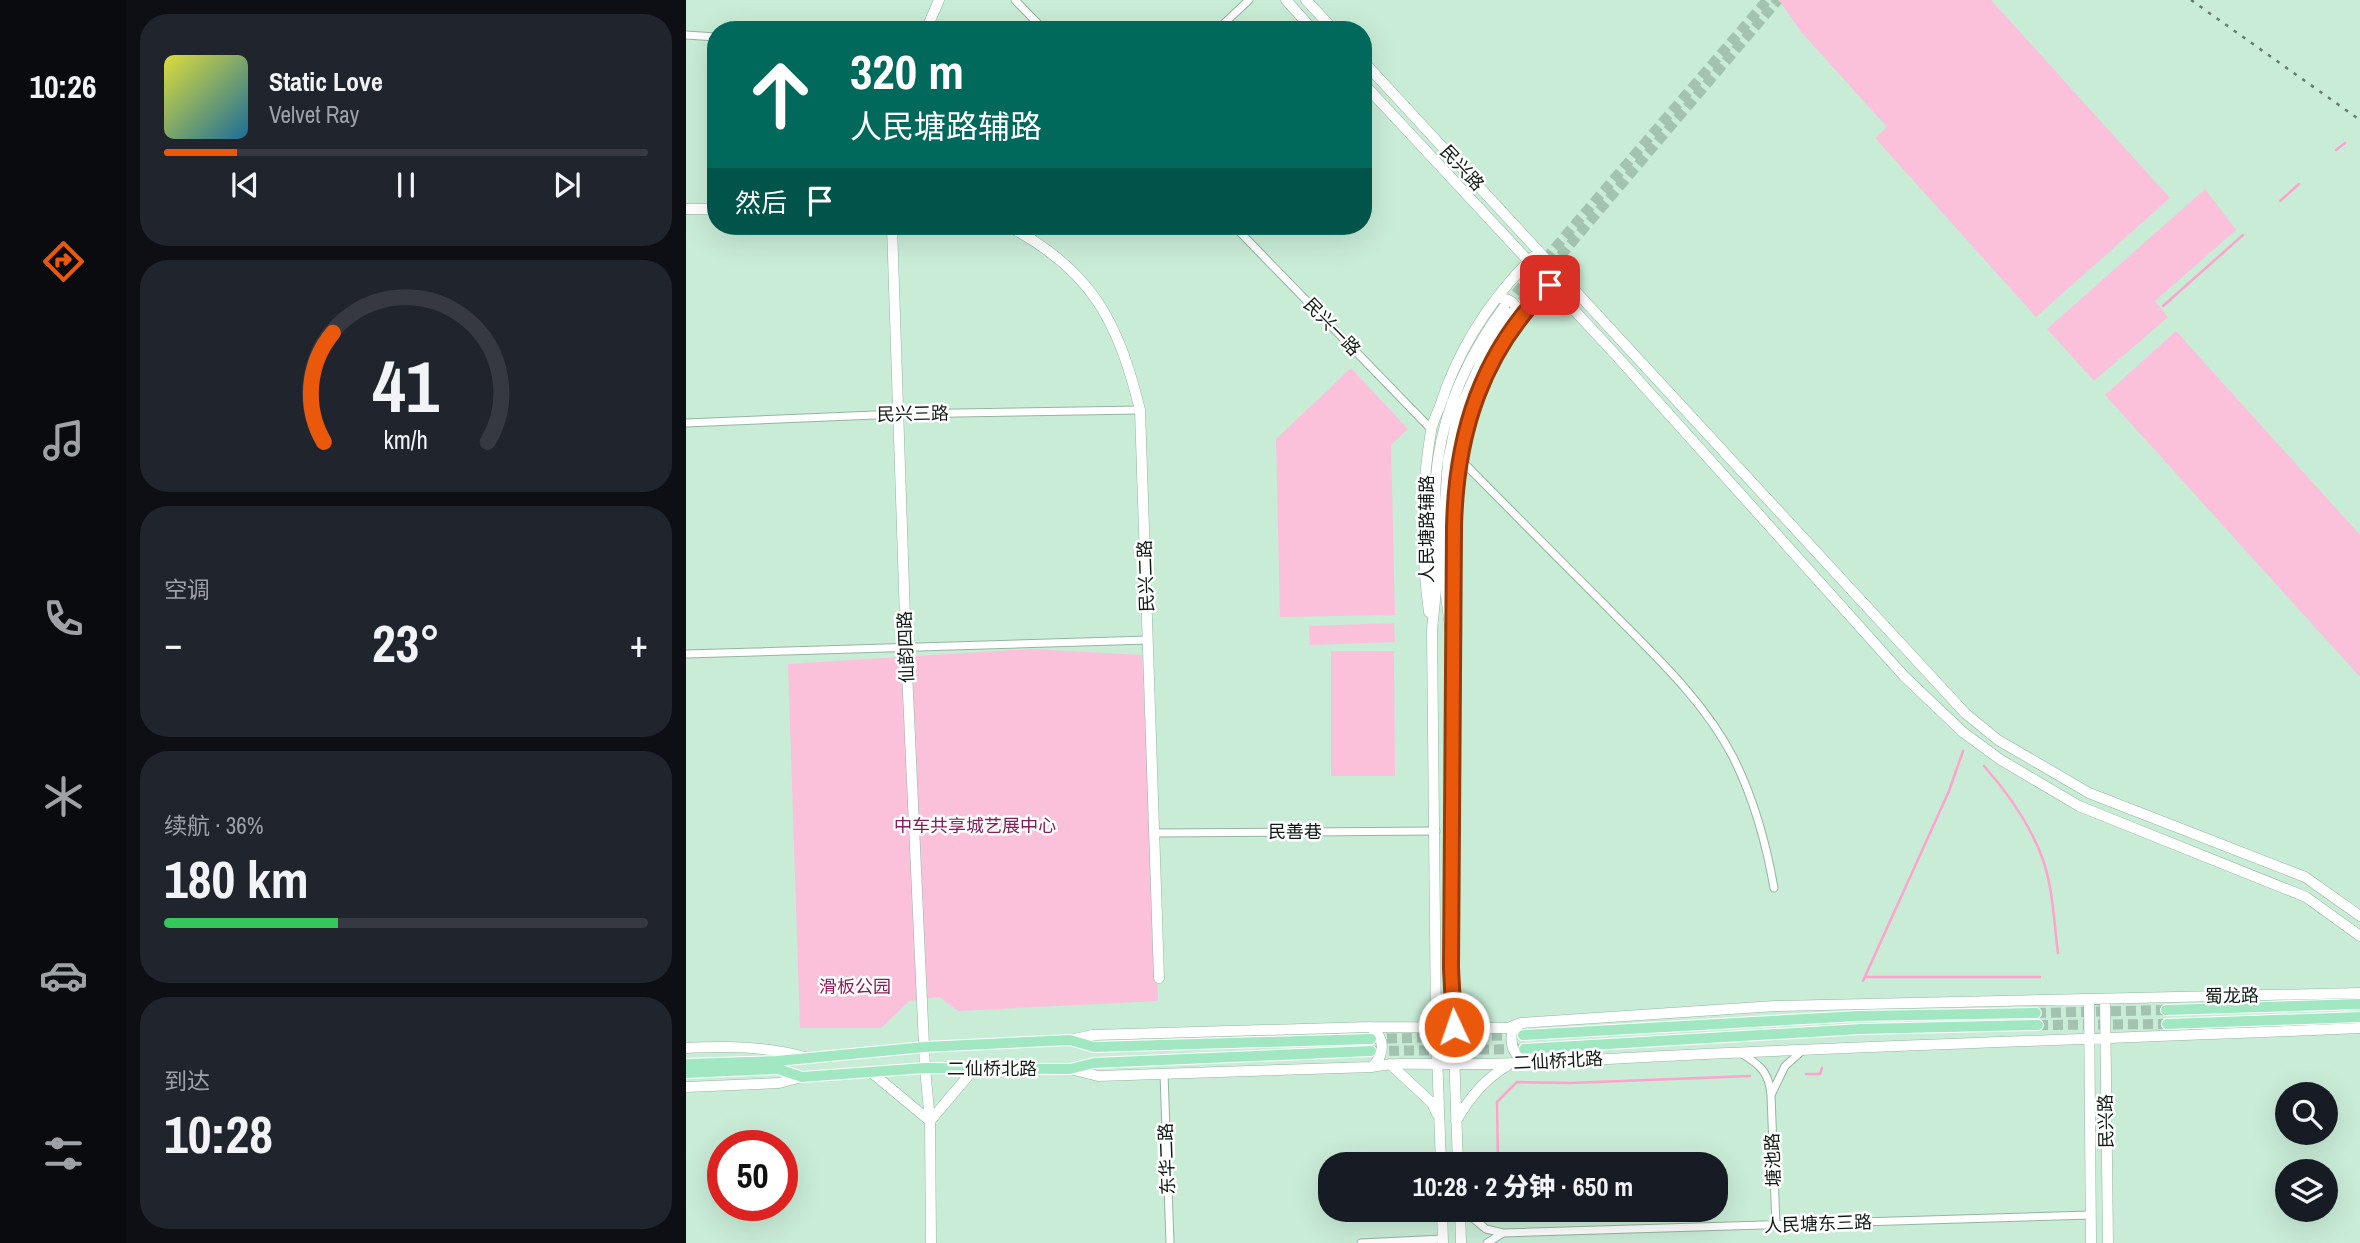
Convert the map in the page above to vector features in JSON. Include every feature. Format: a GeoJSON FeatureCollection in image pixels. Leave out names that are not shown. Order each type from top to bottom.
{"type":"FeatureCollection","features":[{"type":"Feature","properties":{"kind":"main road","name":"蜀龙路"},"geometry":{"type":"LineString","coordinates":[[2166,1010],[2360,1004]]}},
{"type":"Feature","properties":{"kind":"main road"},"geometry":{"type":"LineString","coordinates":[[1523,1035],[1858,1016],[2037,1018],[1524,1049]]}},
{"type":"Feature","properties":{"kind":"main road","name":"蜀龙路"},"geometry":{"type":"LineString","coordinates":[[2166,1024],[2360,1017]]}},
{"type":"Feature","properties":{"kind":"main road"},"geometry":{"type":"LineString","coordinates":[[686,1064],[777,1061],[925,1047],[1070,1040],[1094,1047],[1371,1045],[1094,1063],[1070,1069]]}},
{"type":"Feature","properties":{"kind":"main road","name":"二仙桥北路"},"geometry":{"type":"LineString","coordinates":[[686,1073],[778,1069],[802,1076],[925,1068],[1070,1069]]}},
{"type":"Feature","properties":{"kind":"street"},"geometry":{"type":"LineString","coordinates":[[930,21],[939,0]]}},
{"type":"Feature","properties":{"kind":"street"},"geometry":{"type":"LineString","coordinates":[[1015,0],[1035,21]]}},
{"type":"Feature","properties":{"kind":"street"},"geometry":{"type":"LineString","coordinates":[[1227,21],[1249,0]]}},
{"type":"Feature","properties":{"kind":"street"},"geometry":{"type":"LineString","coordinates":[[1286,0],[1305,21]]}},
{"type":"Feature","properties":{"kind":"street"},"geometry":{"type":"LineString","coordinates":[[1306,0],[1326,21]]}},
{"type":"Feature","properties":{"kind":"street"},"geometry":{"type":"LineString","coordinates":[[686,35],[707,36]]}},
{"type":"Feature","properties":{"kind":"street","name":"民兴路"},"geometry":{"type":"LineString","coordinates":[[1372,71],[1965,713],[1998,740],[2090,793],[2305,877],[2360,916]]}},
{"type":"Feature","properties":{"kind":"street","name":"民兴路"},"geometry":{"type":"LineString","coordinates":[[1372,93],[1529,261],[1904,676],[1964,733],[2001,760],[2079,806],[2296,892],[2329,912],[2360,936]]}},
{"type":"Feature","properties":{"kind":"street"},"geometry":{"type":"LineString","coordinates":[[686,209],[707,209]]}},
{"type":"Feature","properties":{"kind":"street","name":"仙韵四路"},"geometry":{"type":"LineString","coordinates":[[892,235],[906,649],[925,1068],[930,1121],[931,1243]]}},
{"type":"Feature","properties":{"kind":"street","name":"民兴二路"},"geometry":{"type":"LineString","coordinates":[[1024,235],[1058,258],[1075,274],[1102,308],[1117,334],[1140,410],[1159,978]]}},
{"type":"Feature","properties":{"kind":"street","name":"民兴一路"},"geometry":{"type":"LineString","coordinates":[[1243,235],[1431,429]]}},
{"type":"Feature","properties":{"kind":"street","name":"人民塘路辅路"},"geometry":{"type":"LineString","coordinates":[[1432,631],[1426,589],[1423,506],[1431,429],[1468,339],[1497,298],[1539,251]]}},
{"type":"Feature","properties":{"kind":"street","name":"人民塘路辅路"},"geometry":{"type":"LineString","coordinates":[[1453,650],[1455,503],[1464,435],[1480,384],[1496,355],[1512,313],[1561,275]]}},
{"type":"Feature","properties":{"kind":"street"},"geometry":{"type":"LineString","coordinates":[[1440,1152],[1436,1027],[1432,631],[1436,589],[1434,511],[1443,434],[1450,408],[1464,375],[1490,326],[1519,311],[1511,302],[1497,298]]}},
{"type":"Feature","properties":{"kind":"street"},"geometry":{"type":"LineString","coordinates":[[1457,1152],[1451,968],[1453,650],[1446,595],[1444,517],[1450,449],[1458,414],[1492,341],[1512,313]]}},
{"type":"Feature","properties":{"kind":"street","name":"民兴三路"},"geometry":{"type":"LineString","coordinates":[[686,423],[899,414],[1140,410]]}},
{"type":"Feature","properties":{"kind":"street"},"geometry":{"type":"LineString","coordinates":[[1460,460],[1627,627],[1706,714],[1732,755],[1752,798],[1767,844],[1774,888]]}},
{"type":"Feature","properties":{"kind":"street"},"geometry":{"type":"LineString","coordinates":[[686,654],[1148,640]]}},
{"type":"Feature","properties":{"kind":"street","name":"民善巷"},"geometry":{"type":"LineString","coordinates":[[1154,833],[1436,831]]}},
{"type":"Feature","properties":{"kind":"street","name":"蜀龙路"},"geometry":{"type":"LineString","coordinates":[[1070,1040],[1093,1035],[1370,1027],[1507,1028],[1521,1023],[1775,1006],[2360,993]]}},
{"type":"Feature","properties":{"kind":"street","name":"民兴路"},"geometry":{"type":"LineString","coordinates":[[2089,999],[2091,1243]]}},
{"type":"Feature","properties":{"kind":"street","name":"民兴路"},"geometry":{"type":"LineString","coordinates":[[2105,999],[2108,1243]]}},
{"type":"Feature","properties":{"kind":"street"},"geometry":{"type":"LineString","coordinates":[[1521,1023],[1512,1032],[1513,1051],[1517,1057],[1528,1063]]}},
{"type":"Feature","properties":{"kind":"street"},"geometry":{"type":"LineString","coordinates":[[1370,1027],[1382,1042],[1380,1059],[1371,1067]]}},
{"type":"Feature","properties":{"kind":"street"},"geometry":{"type":"LineString","coordinates":[[2105,1039],[2360,1028]]}},
{"type":"Feature","properties":{"kind":"street","name":"二仙桥北路"},"geometry":{"type":"LineString","coordinates":[[1070,1069],[1098,1076],[1371,1067],[1438,1062],[1455,1065],[1511,1064],[1738,1052],[2105,1039]]}},
{"type":"Feature","properties":{"kind":"street"},"geometry":{"type":"LineString","coordinates":[[686,1048],[730,1046],[775,1049],[805,1057]]}},
{"type":"Feature","properties":{"kind":"street"},"geometry":{"type":"LineString","coordinates":[[1771,1095],[1785,1066],[1803,1050]]}},
{"type":"Feature","properties":{"kind":"street"},"geometry":{"type":"LineString","coordinates":[[1738,1052],[1758,1063],[1766,1072],[1771,1095]]}},
{"type":"Feature","properties":{"kind":"street"},"geometry":{"type":"LineString","coordinates":[[1390,1064],[1432,1103],[1439,1118]]}},
{"type":"Feature","properties":{"kind":"street"},"geometry":{"type":"LineString","coordinates":[[1456,1121],[1467,1102],[1498,1071],[1511,1064]]}},
{"type":"Feature","properties":{"kind":"street"},"geometry":{"type":"LineString","coordinates":[[871,1072],[930,1121],[974,1069]]}},
{"type":"Feature","properties":{"kind":"street","name":"东华二路"},"geometry":{"type":"LineString","coordinates":[[1164,1074],[1170,1243]]}},
{"type":"Feature","properties":{"kind":"street","name":"二仙桥北路"},"geometry":{"type":"LineString","coordinates":[[686,1087],[779,1083],[802,1076]]}},
{"type":"Feature","properties":{"kind":"street","name":"塘池路"},"geometry":{"type":"LineString","coordinates":[[1771,1095],[1776,1226]]}},
{"type":"Feature","properties":{"kind":"street","name":"人民塘东三路"},"geometry":{"type":"LineString","coordinates":[[1478,1222],[1486,1228],[1503,1233],[2091,1214]]}},
{"type":"Feature","properties":{"kind":"street"},"geometry":{"type":"LineString","coordinates":[[1361,1243],[1443,1241],[1442,1222]]}},
{"type":"Feature","properties":{"kind":"street"},"geometry":{"type":"LineString","coordinates":[[1461,1222],[1461,1243]]}},
{"type":"Feature","properties":{"kind":"street"},"geometry":{"type":"LineString","coordinates":[[1488,1243],[1503,1233]]}},
{"type":"Feature","properties":{"kind":"green space"},"geometry":{"type":"Polygon","coordinates":[[[1779,0],[1991,0],[2170,198],[2036,317],[1875,138],[1887,127],[1802,33],[1779,0]]]}},
{"type":"Feature","properties":{"kind":"green space"},"geometry":{"type":"Polygon","coordinates":[[[2205,189],[2236,230],[2155,301],[2168,317],[2094,381],[2047,329],[2205,189]]]}},
{"type":"Feature","properties":{"kind":"green space"},"geometry":{"type":"Polygon","coordinates":[[[2176,331],[2360,535],[2360,677],[2105,395],[2176,331]]]}},
{"type":"Feature","properties":{"kind":"green space"},"geometry":{"type":"Polygon","coordinates":[[[1351,368],[1408,429],[1391,445],[1395,615],[1280,617],[1276,439],[1351,368]]]}},
{"type":"Feature","properties":{"kind":"green space"},"geometry":{"type":"Polygon","coordinates":[[[1394,623],[1395,642],[1310,645],[1309,626],[1394,623]]]}},
{"type":"Feature","properties":{"kind":"green space","name":"中车共享城艺展中心"},"geometry":{"type":"Polygon","coordinates":[[[1031,649],[1142,655],[1158,1001],[958,1011],[939,997],[909,1001],[881,1028],[800,1028],[788,664],[1031,649]]]}},
{"type":"Feature","properties":{"kind":"green space"},"geometry":{"type":"Polygon","coordinates":[[[1331,651],[1394,651],[1395,776],[1331,776],[1331,651]]]}},
{"type":"Feature","properties":{"kind":"waterway"},"geometry":{"type":"LineString","coordinates":[[2336,150],[2345,143]]}},
{"type":"Feature","properties":{"kind":"waterway"},"geometry":{"type":"LineString","coordinates":[[2280,201],[2299,184]]}},
{"type":"Feature","properties":{"kind":"waterway"},"geometry":{"type":"LineString","coordinates":[[2163,306],[2243,235]]}},
{"type":"Feature","properties":{"kind":"waterway"},"geometry":{"type":"LineString","coordinates":[[1863,981],[1949,791],[1963,751]]}},
{"type":"Feature","properties":{"kind":"waterway"},"geometry":{"type":"LineString","coordinates":[[1984,766],[2017,809],[2042,857],[2051,892],[2058,953]]}},
{"type":"Feature","properties":{"kind":"waterway"},"geometry":{"type":"LineString","coordinates":[[1865,977],[2040,977]]}},
{"type":"Feature","properties":{"kind":"waterway"},"geometry":{"type":"LineString","coordinates":[[1806,1074],[1820,1074],[1822,1068]]}},
{"type":"Feature","properties":{"kind":"waterway"},"geometry":{"type":"LineString","coordinates":[[1498,1152],[1497,1102],[1517,1082],[1570,1083],[1750,1076]]}},
{"type":"Feature","properties":{"kind":"tunnel"},"geometry":{"type":"LineString","coordinates":[[1506,305],[1767,0]]}},
{"type":"Feature","properties":{"kind":"tunnel"},"geometry":{"type":"LineString","coordinates":[[1512,313],[1778,0]]}},
{"type":"Feature","properties":{"kind":"tunnel"},"geometry":{"type":"LineString","coordinates":[[2036,1013],[2166,1010]]}},
{"type":"Feature","properties":{"kind":"tunnel"},"geometry":{"type":"LineString","coordinates":[[2038,1025],[2167,1024]]}},
{"type":"Feature","properties":{"kind":"tunnel"},"geometry":{"type":"LineString","coordinates":[[1372,1039],[1520,1035]]}},
{"type":"Feature","properties":{"kind":"tunnel"},"geometry":{"type":"LineString","coordinates":[[1374,1051],[1522,1049]]}},
{"type":"Feature","properties":{"kind":"railway"},"geometry":{"type":"LineString","coordinates":[[2191,0],[2360,120]]}},
{"type":"Feature","properties":{"kind":"route"},"geometry":{"type":"LineString","coordinates":[[1454,1027],[1451,968],[1454,527],[1460,460],[1464,435],[1480,384],[1516,323],[1550,285]]}},
{"type":"Feature","properties":{"kind":"park label","name":"滑板公园"},"geometry":{"type":"Point","coordinates":[855,987]}}]}
